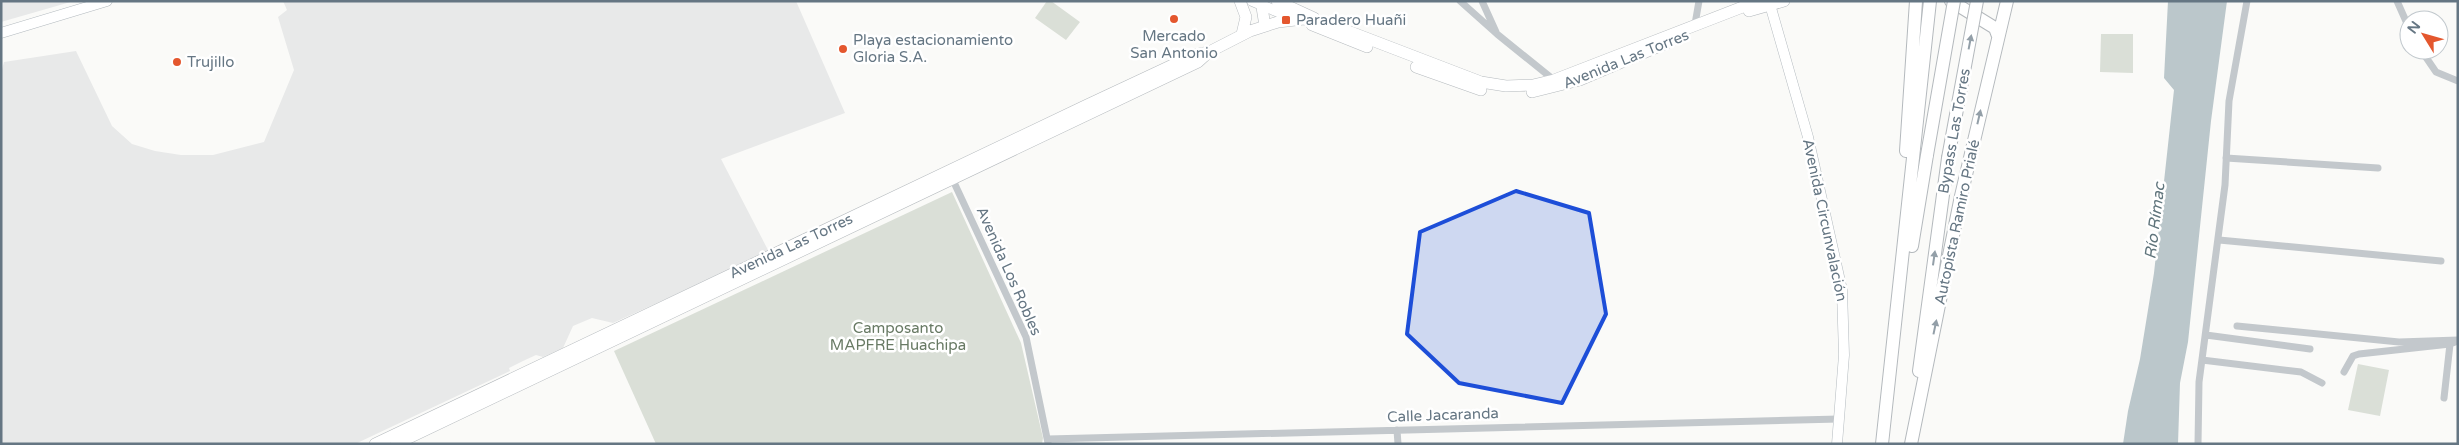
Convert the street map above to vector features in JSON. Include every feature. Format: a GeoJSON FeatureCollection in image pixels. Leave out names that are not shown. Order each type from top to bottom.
{"type":"FeatureCollection","features":[{"type":"Feature","properties":{"kind":"highway"},"geometry":{"type":"LineString","coordinates":[[1905,1],[1914,21]]}},
{"type":"Feature","properties":{"kind":"highway"},"geometry":{"type":"LineString","coordinates":[[1903,265],[1903,201],[1916,1]]}},
{"type":"Feature","properties":{"kind":"highway"},"geometry":{"type":"LineString","coordinates":[[1882,444],[1903,265],[1930,1]]}},
{"type":"Feature","properties":{"kind":"highway"},"geometry":{"type":"LineString","coordinates":[[1953,1],[1995,28],[1998,36]]}},
{"type":"Feature","properties":{"kind":"highway","name":"Bypass Las Torres"},"geometry":{"type":"LineString","coordinates":[[1887,407],[1953,1]]}},
{"type":"Feature","properties":{"kind":"highway","name":"Bypass Las Torres"},"geometry":{"type":"LineString","coordinates":[[1916,411],[1920,357],[1948,158],[1977,1]]}},
{"type":"Feature","properties":{"kind":"highway","name":"Autopista Ramiro Prialé"},"geometry":{"type":"LineString","coordinates":[[1912,444],[1916,411],[1961,196],[2007,1]]}},
{"type":"Feature","properties":{"kind":"main road"},"geometry":{"type":"LineString","coordinates":[[1240,1],[1246,17],[1242,34]]}},
{"type":"Feature","properties":{"kind":"main road"},"geometry":{"type":"LineString","coordinates":[[1277,1],[1327,23]]}},
{"type":"Feature","properties":{"kind":"main road","name":"Avenida Las Torres"},"geometry":{"type":"LineString","coordinates":[[396,444],[1194,55],[1209,52],[1242,34],[1265,26],[1296,20],[1327,23],[1481,82],[1514,86],[1554,80],[1758,1]]}},
{"type":"Feature","properties":{"kind":"main road","name":"Avenida Las Torres"},"geometry":{"type":"LineString","coordinates":[[1296,20],[1470,87],[1518,94],[1546,90],[1580,80],[1628,61],[1699,28],[1770,3],[1784,1]]}},
{"type":"Feature","properties":{"kind":"main road"},"geometry":{"type":"LineString","coordinates":[[1262,4],[1265,26]]}},
{"type":"Feature","properties":{"kind":"main road","name":"Avenida Las Torres"},"geometry":{"type":"LineString","coordinates":[[375,444],[951,175]]}},
{"type":"Feature","properties":{"kind":"street"},"geometry":{"type":"LineString","coordinates":[[1,33],[107,1]]}},
{"type":"Feature","properties":{"kind":"street"},"geometry":{"type":"LineString","coordinates":[[1252,1],[1296,20]]}},
{"type":"Feature","properties":{"kind":"street"},"geometry":{"type":"LineString","coordinates":[[1460,1],[1554,80]]}},
{"type":"Feature","properties":{"kind":"street"},"geometry":{"type":"LineString","coordinates":[[1482,1],[1497,34]]}},
{"type":"Feature","properties":{"kind":"street"},"geometry":{"type":"LineString","coordinates":[[1695,24],[1698,1]]}},
{"type":"Feature","properties":{"kind":"street"},"geometry":{"type":"LineString","coordinates":[[2198,444],[2199,382],[2219,240],[2226,158],[2228,100],[2248,1]]}},
{"type":"Feature","properties":{"kind":"street","name":"Avenida Circunvalación"},"geometry":{"type":"LineString","coordinates":[[1770,3],[1808,137],[1840,281],[1844,326],[1840,419],[1837,444]]}},
{"type":"Feature","properties":{"kind":"street"},"geometry":{"type":"LineString","coordinates":[[2428,60],[2436,72],[2458,81]]}},
{"type":"Feature","properties":{"kind":"street"},"geometry":{"type":"LineString","coordinates":[[2226,158],[2378,168]]}},
{"type":"Feature","properties":{"kind":"street","name":"Avenida Los Robles"},"geometry":{"type":"LineString","coordinates":[[951,175],[1026,336],[1048,442]]}},
{"type":"Feature","properties":{"kind":"street"},"geometry":{"type":"LineString","coordinates":[[2219,240],[2441,261]]}},
{"type":"Feature","properties":{"kind":"street"},"geometry":{"type":"LineString","coordinates":[[2237,326],[2399,342],[2454,338],[2458,340]]}},
{"type":"Feature","properties":{"kind":"street"},"geometry":{"type":"LineString","coordinates":[[2206,335],[2310,349]]}},
{"type":"Feature","properties":{"kind":"street"},"geometry":{"type":"LineString","coordinates":[[2344,372],[2353,356],[2359,354],[2450,344],[2458,340]]}},
{"type":"Feature","properties":{"kind":"street"},"geometry":{"type":"LineString","coordinates":[[2444,398],[2450,344]]}},
{"type":"Feature","properties":{"kind":"street"},"geometry":{"type":"LineString","coordinates":[[2202,360],[2301,372],[2322,383]]}},
{"type":"Feature","properties":{"kind":"street","name":"Calle Jacaranda"},"geometry":{"type":"LineString","coordinates":[[1048,442],[1397,430],[1840,419]]}},
{"type":"Feature","properties":{"kind":"street"},"geometry":{"type":"LineString","coordinates":[[1397,430],[1398,444]]}},
{"type":"Feature","properties":{"kind":"highlighted area"},"geometry":{"type":"Polygon","coordinates":[[[1516,191],[1589,213],[1606,314],[1562,403],[1459,383],[1407,334],[1420,232],[1516,191]]]}},
{"type":"Feature","properties":{"kind":"shaded area"},"geometry":{"type":"Polygon","coordinates":[[[1,1],[74,1],[1,22],[1,1]]]}},
{"type":"Feature","properties":{"kind":"shaded area"},"geometry":{"type":"Polygon","coordinates":[[[283,1],[796,1],[845,113],[721,159],[769,252],[613,323],[592,318],[573,326],[563,348],[543,357],[536,355],[523,361],[509,368],[510,371],[355,444],[1,444],[1,73],[4,62],[76,51],[112,126],[132,144],[155,151],[181,155],[213,155],[264,142],[294,70],[278,17],[287,10],[283,1]]]}},
{"type":"Feature","properties":{"kind":"shaded area"},"geometry":{"type":"Polygon","coordinates":[[[2168,1],[2227,1],[2211,121],[2188,342],[2180,383],[2178,444],[2123,444],[2128,411],[2140,359],[2154,273],[2174,90],[2164,78],[2168,1]]]}},
{"type":"Feature","properties":{"kind":"green space"},"geometry":{"type":"Polygon","coordinates":[[[1047,1],[1051,1],[1080,22],[1066,40],[1035,18],[1047,1]]]}},
{"type":"Feature","properties":{"kind":"green space"},"geometry":{"type":"Polygon","coordinates":[[[2101,34],[2133,34],[2133,73],[2100,72],[2101,34]]]}},
{"type":"Feature","properties":{"kind":"green space","name":"Camposanto MAPFRE Huachipa"},"geometry":{"type":"Polygon","coordinates":[[[952,192],[1021,343],[1043,438],[1042,444],[656,444],[614,351],[952,192]]]}},
{"type":"Feature","properties":{"kind":"green space"},"geometry":{"type":"Polygon","coordinates":[[[2358,364],[2389,370],[2380,416],[2348,410],[2358,364]]]}},
{"type":"Feature","properties":{"kind":"place","name":"Mercado San Antonio"},"geometry":{"type":"Point","coordinates":[1174,19]}},
{"type":"Feature","properties":{"kind":"place","name":"Paradero Huañi"},"geometry":{"type":"Point","coordinates":[1286,20]}},
{"type":"Feature","properties":{"kind":"place","name":"Playa estacionamiento Gloria S.A."},"geometry":{"type":"Point","coordinates":[843,49]}},
{"type":"Feature","properties":{"kind":"place","name":"Trujillo"},"geometry":{"type":"Point","coordinates":[177,62]}},
{"type":"Feature","properties":{"kind":"water label","name":"Río Rímac"},"geometry":{"type":"Point","coordinates":[2155,221]}}]}
